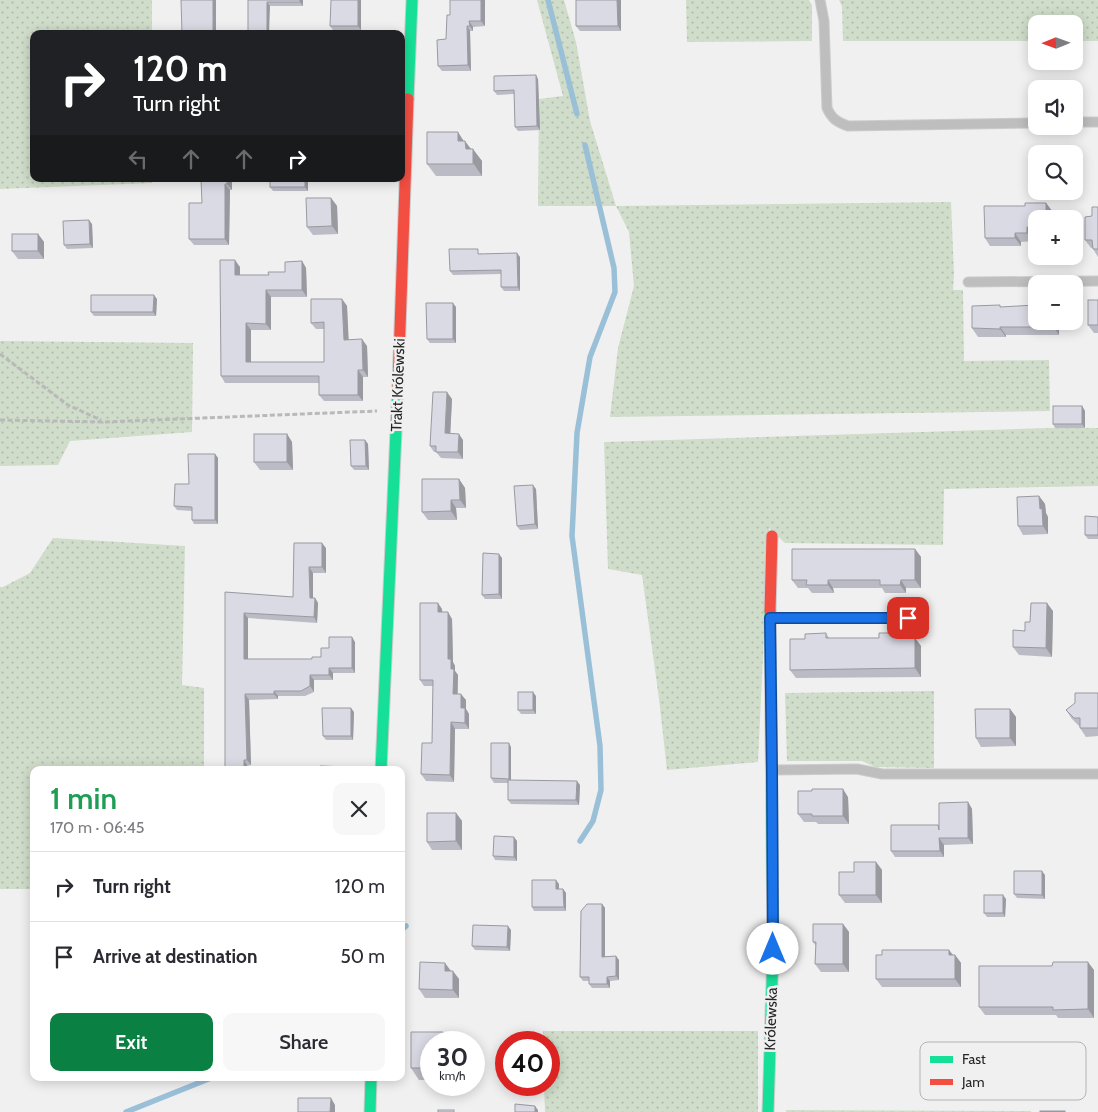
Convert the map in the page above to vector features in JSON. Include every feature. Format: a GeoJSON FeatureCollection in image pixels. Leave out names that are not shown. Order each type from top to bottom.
{"type":"FeatureCollection","features":[{"type":"Feature","properties":{"kind":"street","name":"Trakt Królewski"},"geometry":{"type":"LineString","coordinates":[[405,155],[412,0]]}},
{"type":"Feature","properties":{"kind":"street","name":"Trakt Królewski"},"geometry":{"type":"LineString","coordinates":[[381,766],[397,410],[404,182]]}},
{"type":"Feature","properties":{"kind":"street","name":"Królewska"},"geometry":{"type":"LineString","coordinates":[[768,1112],[773,949],[770,618],[772,536]]}},
{"type":"Feature","properties":{"kind":"street"},"geometry":{"type":"LineString","coordinates":[[370,1112],[371,1081]]}},
{"type":"Feature","properties":{"kind":"lane"},"geometry":{"type":"LineString","coordinates":[[820,0],[824,21],[827,108],[837,122],[848,126],[1028,123]]}},
{"type":"Feature","properties":{"kind":"lane"},"geometry":{"type":"LineString","coordinates":[[1083,122],[1098,122]]}},
{"type":"Feature","properties":{"kind":"lane"},"geometry":{"type":"LineString","coordinates":[[968,282],[1098,281]]}},
{"type":"Feature","properties":{"kind":"lane"},"geometry":{"type":"LineString","coordinates":[[770,618],[908,618]]}},
{"type":"Feature","properties":{"kind":"lane"},"geometry":{"type":"LineString","coordinates":[[772,770],[857,769],[882,774],[1098,774]]}},
{"type":"Feature","properties":{"kind":"path"},"geometry":{"type":"LineString","coordinates":[[0,354],[68,405],[104,422]]}},
{"type":"Feature","properties":{"kind":"path"},"geometry":{"type":"LineString","coordinates":[[0,420],[104,422],[397,410]]}},
{"type":"Feature","properties":{"kind":"green space"},"geometry":{"type":"Polygon","coordinates":[[[0,0],[152,0],[152,30],[30,30],[30,182],[152,183],[0,189],[0,0]]]}},
{"type":"Feature","properties":{"kind":"green space"},"geometry":{"type":"Polygon","coordinates":[[[537,0],[564,0],[576,42],[590,121],[616,206],[538,206],[539,99],[563,96],[537,0]]]}},
{"type":"Feature","properties":{"kind":"green space"},"geometry":{"type":"Polygon","coordinates":[[[686,0],[809,0],[812,5],[812,41],[687,42],[686,0]]]}},
{"type":"Feature","properties":{"kind":"green space"},"geometry":{"type":"Polygon","coordinates":[[[839,0],[1098,0],[1098,41],[1083,41],[1083,15],[1028,15],[1028,41],[843,41],[842,6],[839,0]]]}},
{"type":"Feature","properties":{"kind":"green space"},"geometry":{"type":"Polygon","coordinates":[[[951,202],[953,290],[963,290],[964,361],[1049,360],[1050,411],[610,417],[618,348],[634,286],[629,232],[616,206],[951,202]]]}},
{"type":"Feature","properties":{"kind":"green space"},"geometry":{"type":"Polygon","coordinates":[[[0,341],[193,343],[192,432],[70,441],[58,465],[0,466],[0,341]]]}},
{"type":"Feature","properties":{"kind":"green space"},"geometry":{"type":"Polygon","coordinates":[[[1098,428],[1098,486],[944,489],[943,545],[785,543],[769,528],[758,762],[667,770],[642,575],[608,569],[604,442],[1098,428]]]}},
{"type":"Feature","properties":{"kind":"green space"},"geometry":{"type":"Polygon","coordinates":[[[53,538],[185,546],[182,685],[204,688],[204,766],[30,766],[30,889],[0,889],[0,587],[30,573],[53,538]]]}},
{"type":"Feature","properties":{"kind":"green space"},"geometry":{"type":"Polygon","coordinates":[[[934,691],[934,768],[875,767],[862,761],[787,761],[785,693],[934,691]]]}},
{"type":"Feature","properties":{"kind":"green space"},"geometry":{"type":"Polygon","coordinates":[[[560,1031],[758,1031],[758,1112],[545,1112],[544,1096],[560,1096],[560,1031]]]}},
{"type":"Feature","properties":{"kind":"green space"},"geometry":{"type":"Polygon","coordinates":[[[786,1110],[1031,1111],[1031,1112],[786,1112],[786,1110]]]}},
{"type":"Feature","properties":{"kind":"building"},"geometry":{"type":"Polygon","coordinates":[[[181,0],[213,0],[213,30],[182,30],[181,0]]]}},
{"type":"Feature","properties":{"kind":"building"},"geometry":{"type":"Polygon","coordinates":[[[248,0],[300,0],[300,2],[267,2],[267,30],[248,30],[248,0]]]}},
{"type":"Feature","properties":{"kind":"building"},"geometry":{"type":"Polygon","coordinates":[[[331,0],[358,0],[358,26],[330,26],[331,0]]]}},
{"type":"Feature","properties":{"kind":"building"},"geometry":{"type":"Polygon","coordinates":[[[450,0],[481,0],[481,21],[469,21],[470,26],[467,26],[468,65],[438,66],[437,40],[446,39],[447,15],[450,15],[450,0]]]}},
{"type":"Feature","properties":{"kind":"building"},"geometry":{"type":"Polygon","coordinates":[[[576,0],[617,0],[618,26],[576,26],[576,0]]]}},
{"type":"Feature","properties":{"kind":"building"},"geometry":{"type":"Polygon","coordinates":[[[536,75],[537,126],[515,127],[514,90],[494,91],[494,76],[536,75]]]}},
{"type":"Feature","properties":{"kind":"building"},"geometry":{"type":"Polygon","coordinates":[[[427,132],[458,132],[458,141],[465,141],[466,149],[473,149],[473,164],[427,164],[427,132]]]}},
{"type":"Feature","properties":{"kind":"building"},"geometry":{"type":"Polygon","coordinates":[[[201,182],[227,182],[225,184],[225,239],[189,239],[189,203],[202,203],[201,182]]]}},
{"type":"Feature","properties":{"kind":"building"},"geometry":{"type":"Polygon","coordinates":[[[270,182],[305,182],[305,187],[270,187],[270,182]]]}},
{"type":"Feature","properties":{"kind":"building"},"geometry":{"type":"Polygon","coordinates":[[[306,198],[331,198],[332,226],[307,227],[306,198]]]}},
{"type":"Feature","properties":{"kind":"building"},"geometry":{"type":"Polygon","coordinates":[[[1025,203],[1046,203],[1046,210],[1028,210],[1027,233],[1015,233],[1015,238],[985,238],[984,206],[1025,206],[1025,203]]]}},
{"type":"Feature","properties":{"kind":"building"},"geometry":{"type":"Polygon","coordinates":[[[1092,207],[1098,207],[1098,249],[1093,249],[1092,240],[1085,240],[1085,217],[1092,216],[1092,207]]]}},
{"type":"Feature","properties":{"kind":"building"},"geometry":{"type":"Polygon","coordinates":[[[89,220],[90,244],[64,245],[63,221],[89,220]]]}},
{"type":"Feature","properties":{"kind":"building"},"geometry":{"type":"Polygon","coordinates":[[[12,234],[38,234],[38,251],[12,251],[12,234]]]}},
{"type":"Feature","properties":{"kind":"building"},"geometry":{"type":"Polygon","coordinates":[[[449,249],[478,249],[478,254],[517,253],[518,287],[501,287],[501,270],[450,271],[449,249]]]}},
{"type":"Feature","properties":{"kind":"building"},"geometry":{"type":"Polygon","coordinates":[[[220,260],[235,260],[235,275],[269,275],[268,272],[285,272],[285,262],[302,261],[302,290],[266,290],[266,324],[246,323],[246,362],[324,362],[324,322],[311,323],[311,299],[342,299],[344,340],[362,339],[363,370],[358,370],[358,395],[319,395],[319,376],[221,376],[220,260]]]}},
{"type":"Feature","properties":{"kind":"building"},"geometry":{"type":"Polygon","coordinates":[[[91,295],[154,295],[153,312],[91,312],[91,295]]]}},
{"type":"Feature","properties":{"kind":"building"},"geometry":{"type":"Polygon","coordinates":[[[1088,300],[1098,300],[1098,325],[1088,325],[1088,300]]]}},
{"type":"Feature","properties":{"kind":"building"},"geometry":{"type":"Polygon","coordinates":[[[426,303],[453,303],[453,339],[427,339],[426,303]]]}},
{"type":"Feature","properties":{"kind":"building"},"geometry":{"type":"Polygon","coordinates":[[[1028,305],[1028,327],[972,328],[972,306],[1028,305]]]}},
{"type":"Feature","properties":{"kind":"building"},"geometry":{"type":"Polygon","coordinates":[[[433,392],[447,392],[445,433],[459,434],[458,452],[436,452],[436,446],[430,446],[433,392]]]}},
{"type":"Feature","properties":{"kind":"building"},"geometry":{"type":"Polygon","coordinates":[[[1053,406],[1082,406],[1082,424],[1053,424],[1053,406]]]}},
{"type":"Feature","properties":{"kind":"building"},"geometry":{"type":"Polygon","coordinates":[[[254,434],[287,434],[287,462],[254,462],[254,434]]]}},
{"type":"Feature","properties":{"kind":"building"},"geometry":{"type":"Polygon","coordinates":[[[350,440],[365,440],[366,466],[351,466],[350,440]]]}},
{"type":"Feature","properties":{"kind":"building"},"geometry":{"type":"Polygon","coordinates":[[[188,454],[215,454],[215,520],[192,520],[192,507],[174,506],[175,484],[189,484],[188,454]]]}},
{"type":"Feature","properties":{"kind":"building"},"geometry":{"type":"Polygon","coordinates":[[[422,479],[459,479],[460,500],[451,500],[451,511],[422,512],[422,479]]]}},
{"type":"Feature","properties":{"kind":"building"},"geometry":{"type":"Polygon","coordinates":[[[533,485],[535,524],[517,526],[514,486],[533,485]]]}},
{"type":"Feature","properties":{"kind":"building"},"geometry":{"type":"Polygon","coordinates":[[[1039,496],[1043,526],[1018,526],[1017,497],[1039,496]]]}},
{"type":"Feature","properties":{"kind":"building"},"geometry":{"type":"Polygon","coordinates":[[[1085,516],[1098,517],[1098,535],[1085,535],[1085,516]]]}},
{"type":"Feature","properties":{"kind":"building"},"geometry":{"type":"Polygon","coordinates":[[[294,543],[322,543],[322,567],[309,567],[310,598],[315,598],[314,617],[244,613],[244,659],[312,659],[312,657],[321,657],[321,648],[329,648],[329,637],[352,637],[352,668],[329,668],[329,675],[310,675],[310,686],[301,691],[274,691],[274,694],[245,694],[247,760],[244,760],[244,766],[225,766],[225,592],[293,597],[294,543]]]}},
{"type":"Feature","properties":{"kind":"building"},"geometry":{"type":"Polygon","coordinates":[[[792,549],[915,549],[915,580],[901,580],[900,585],[880,585],[880,580],[828,580],[828,585],[806,585],[807,580],[792,580],[792,549]]]}},
{"type":"Feature","properties":{"kind":"building"},"geometry":{"type":"Polygon","coordinates":[[[483,553],[499,554],[499,594],[482,595],[483,553]]]}},
{"type":"Feature","properties":{"kind":"building"},"geometry":{"type":"Polygon","coordinates":[[[420,603],[438,603],[438,612],[448,612],[448,659],[451,659],[451,669],[454,669],[453,694],[461,694],[461,708],[465,708],[465,723],[451,722],[450,775],[421,774],[422,743],[432,743],[433,680],[420,680],[420,603]]]}},
{"type":"Feature","properties":{"kind":"building"},"geometry":{"type":"Polygon","coordinates":[[[1031,603],[1047,603],[1046,648],[1013,647],[1013,630],[1025,631],[1025,622],[1030,622],[1031,603]]]}},
{"type":"Feature","properties":{"kind":"building"},"geometry":{"type":"Polygon","coordinates":[[[826,633],[826,638],[879,638],[879,633],[900,633],[900,638],[915,638],[915,668],[790,670],[790,639],[805,639],[805,634],[826,633]]]}},
{"type":"Feature","properties":{"kind":"building"},"geometry":{"type":"Polygon","coordinates":[[[518,692],[533,692],[533,710],[518,710],[518,692]]]}},
{"type":"Feature","properties":{"kind":"building"},"geometry":{"type":"Polygon","coordinates":[[[1075,693],[1098,693],[1098,728],[1080,728],[1080,718],[1074,718],[1066,710],[1075,703],[1075,693]]]}},
{"type":"Feature","properties":{"kind":"building"},"geometry":{"type":"Polygon","coordinates":[[[322,708],[351,708],[351,736],[323,736],[322,708]]]}},
{"type":"Feature","properties":{"kind":"building"},"geometry":{"type":"Polygon","coordinates":[[[975,709],[1010,709],[1010,738],[976,738],[975,709]]]}},
{"type":"Feature","properties":{"kind":"building"},"geometry":{"type":"Polygon","coordinates":[[[491,743],[509,743],[509,779],[491,778],[491,743]]]}},
{"type":"Feature","properties":{"kind":"building"},"geometry":{"type":"Polygon","coordinates":[[[508,780],[577,781],[576,800],[508,800],[508,780]]]}},
{"type":"Feature","properties":{"kind":"building"},"geometry":{"type":"Polygon","coordinates":[[[812,789],[843,789],[843,816],[798,814],[798,791],[812,791],[812,789]]]}},
{"type":"Feature","properties":{"kind":"building"},"geometry":{"type":"Polygon","coordinates":[[[968,802],[968,838],[939,838],[940,851],[891,851],[891,825],[938,825],[939,830],[939,803],[968,802]]]}},
{"type":"Feature","properties":{"kind":"building"},"geometry":{"type":"Polygon","coordinates":[[[427,813],[456,813],[456,841],[427,842],[427,813]]]}},
{"type":"Feature","properties":{"kind":"building"},"geometry":{"type":"Polygon","coordinates":[[[494,836],[514,837],[514,857],[493,856],[494,836]]]}},
{"type":"Feature","properties":{"kind":"building"},"geometry":{"type":"Polygon","coordinates":[[[854,862],[876,862],[876,895],[839,895],[839,872],[854,872],[854,862]]]}},
{"type":"Feature","properties":{"kind":"building"},"geometry":{"type":"Polygon","coordinates":[[[1014,871],[1042,871],[1042,895],[1014,894],[1014,871]]]}},
{"type":"Feature","properties":{"kind":"building"},"geometry":{"type":"Polygon","coordinates":[[[532,880],[556,880],[556,889],[563,889],[564,907],[532,907],[532,880]]]}},
{"type":"Feature","properties":{"kind":"building"},"geometry":{"type":"Polygon","coordinates":[[[984,895],[1003,895],[1003,913],[984,913],[984,895]]]}},
{"type":"Feature","properties":{"kind":"building"},"geometry":{"type":"Polygon","coordinates":[[[587,904],[602,904],[602,957],[616,956],[616,976],[607,977],[607,984],[589,984],[589,977],[580,977],[581,911],[587,904]]]}},
{"type":"Feature","properties":{"kind":"building"},"geometry":{"type":"Polygon","coordinates":[[[813,924],[843,924],[843,964],[815,964],[816,942],[813,942],[813,924]]]}},
{"type":"Feature","properties":{"kind":"building"},"geometry":{"type":"Polygon","coordinates":[[[473,925],[508,926],[507,947],[472,946],[473,925]]]}},
{"type":"Feature","properties":{"kind":"building"},"geometry":{"type":"Polygon","coordinates":[[[882,950],[949,950],[949,955],[955,955],[955,979],[876,979],[876,955],[882,955],[882,950]]]}},
{"type":"Feature","properties":{"kind":"building"},"geometry":{"type":"Polygon","coordinates":[[[420,962],[445,963],[445,971],[453,971],[453,990],[419,989],[420,962]]]}},
{"type":"Feature","properties":{"kind":"building"},"geometry":{"type":"Polygon","coordinates":[[[1053,962],[1088,962],[1088,1009],[1053,1010],[1053,1007],[979,1007],[979,966],[1052,966],[1053,962]]]}},
{"type":"Feature","properties":{"kind":"building"},"geometry":{"type":"Polygon","coordinates":[[[411,1032],[420,1032],[420,1068],[411,1068],[411,1032]]]}},
{"type":"Feature","properties":{"kind":"building"},"geometry":{"type":"Polygon","coordinates":[[[298,1098],[331,1098],[330,1112],[298,1112],[298,1098]]]}},
{"type":"Feature","properties":{"kind":"building"},"geometry":{"type":"Polygon","coordinates":[[[515,1104],[535,1106],[535,1112],[515,1112],[515,1104]]]}},
{"type":"Feature","properties":{"kind":"building"},"geometry":{"type":"Polygon","coordinates":[[[438,1110],[454,1110],[454,1112],[438,1112],[438,1110]]]}},
{"type":"Feature","properties":{"kind":"building"},"geometry":{"type":"Polygon","coordinates":[[[1065,1111],[1065,1112],[1040,1112],[1065,1111]]]}},
{"type":"Feature","properties":{"kind":"waterway"},"geometry":{"type":"LineString","coordinates":[[548,0],[577,114]]}},
{"type":"Feature","properties":{"kind":"waterway"},"geometry":{"type":"LineString","coordinates":[[580,841],[593,821],[601,790],[600,746],[572,536],[577,433],[590,357],[615,292],[614,268],[585,145]]}},
{"type":"Feature","properties":{"kind":"waterway"},"geometry":{"type":"LineString","coordinates":[[126,1112],[204,1081]]}},
{"type":"Feature","properties":{"kind":"traffic: fast"},"geometry":{"type":"LineString","coordinates":[[408,99],[412,0]]}},
{"type":"Feature","properties":{"kind":"traffic: fast"},"geometry":{"type":"LineString","coordinates":[[381,766],[398,386]]}},
{"type":"Feature","properties":{"kind":"traffic: fast"},"geometry":{"type":"LineString","coordinates":[[768,1112],[773,949],[770,611]]}},
{"type":"Feature","properties":{"kind":"traffic: fast"},"geometry":{"type":"LineString","coordinates":[[370,1112],[371,1081]]}},
{"type":"Feature","properties":{"kind":"traffic: jam"},"geometry":{"type":"LineString","coordinates":[[398,386],[408,99]]}},
{"type":"Feature","properties":{"kind":"traffic: jam"},"geometry":{"type":"LineString","coordinates":[[770,611],[772,536]]}},
{"type":"Feature","properties":{"kind":"route"},"geometry":{"type":"LineString","coordinates":[[773,949],[770,618],[908,618]]}}]}
